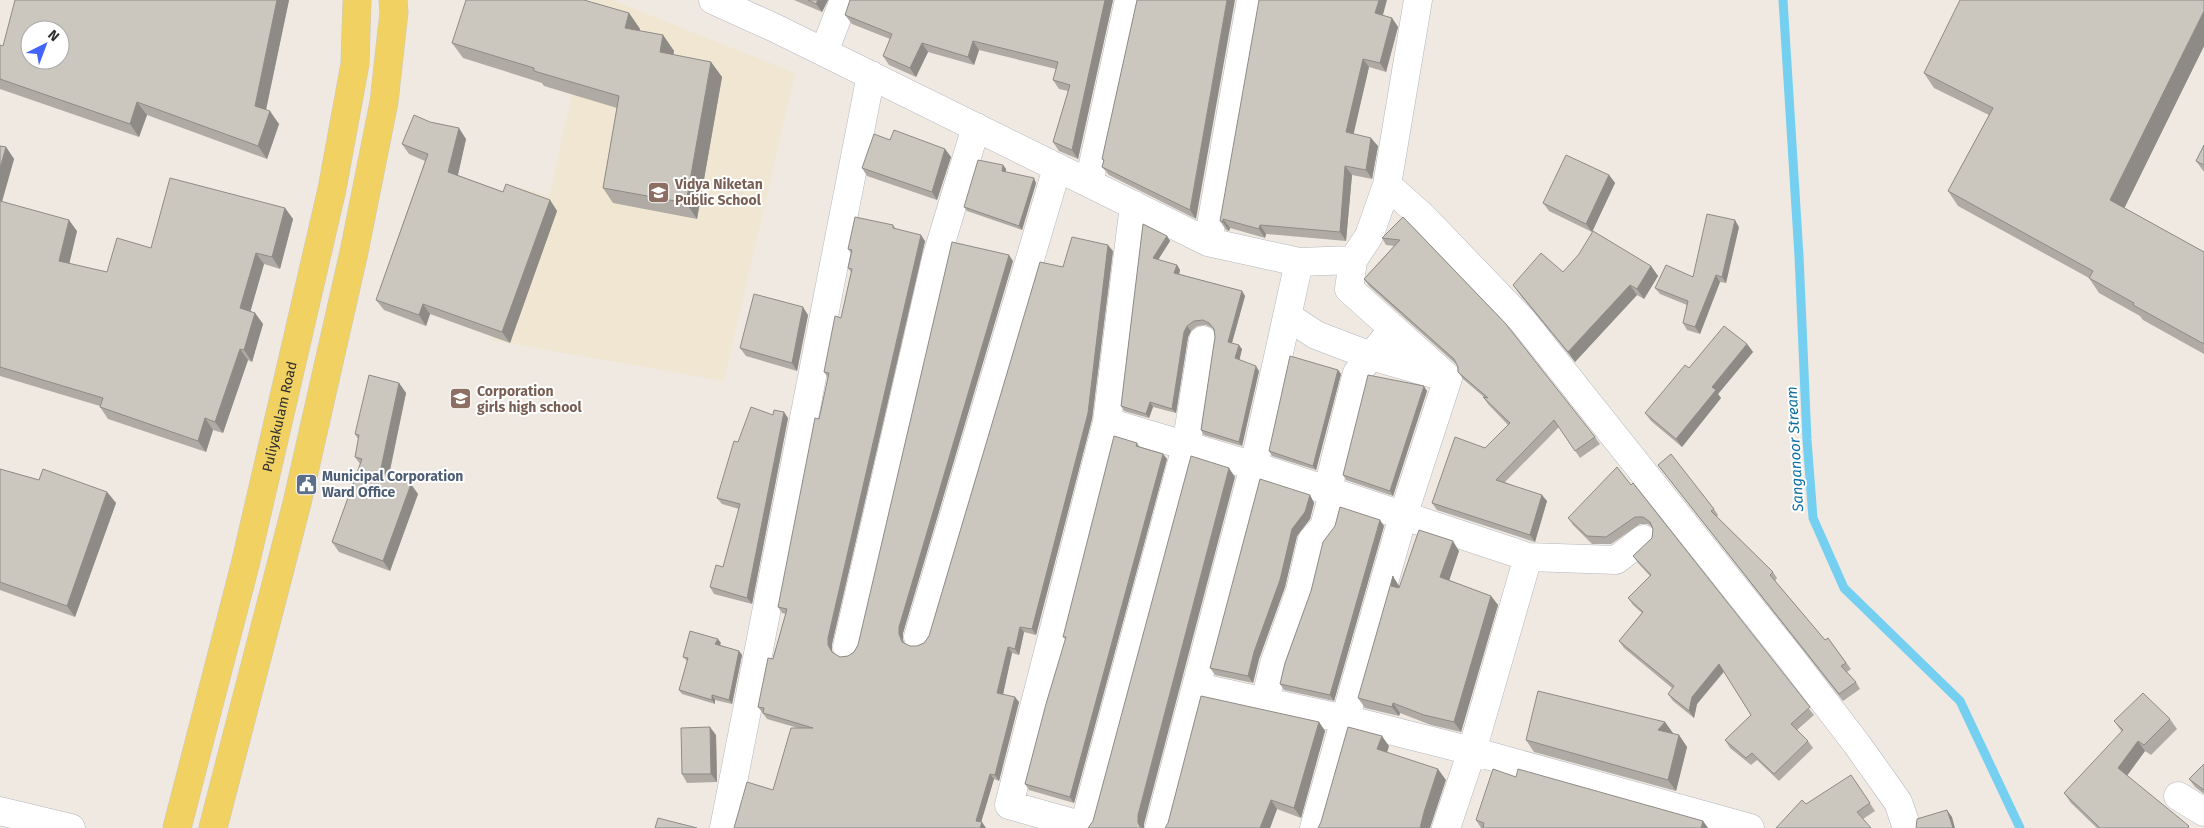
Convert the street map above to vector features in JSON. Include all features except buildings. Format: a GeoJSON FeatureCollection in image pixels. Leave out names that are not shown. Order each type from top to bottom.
{"type":"FeatureCollection","features":[{"type":"Feature","properties":{"kind":"main road","name":"Puliyakulam Road"},"geometry":{"type":"LineString","coordinates":[[177,828],[245,566],[332,189],[356,64],[357,0]]}},
{"type":"Feature","properties":{"kind":"main road"},"geometry":{"type":"LineString","coordinates":[[213,828],[297,503],[354,252],[384,102],[394,12],[393,0]]}},
{"type":"Feature","properties":{"kind":"street"},"geometry":{"type":"LineString","coordinates":[[713,0],[824,52],[1208,242],[1299,262],[1353,260]]}},
{"type":"Feature","properties":{"kind":"street"},"geometry":{"type":"LineString","coordinates":[[824,52],[844,0]]}},
{"type":"Feature","properties":{"kind":"street"},"geometry":{"type":"LineString","coordinates":[[1089,183],[1129,0]]}},
{"type":"Feature","properties":{"kind":"street"},"geometry":{"type":"LineString","coordinates":[[1208,242],[1251,0]]}},
{"type":"Feature","properties":{"kind":"street"},"geometry":{"type":"LineString","coordinates":[[1418,0],[1387,185],[1369,236],[1353,260],[1349,289],[1448,378]]}},
{"type":"Feature","properties":{"kind":"street"},"geometry":{"type":"LineString","coordinates":[[726,828],[871,75]]}},
{"type":"Feature","properties":{"kind":"street"},"geometry":{"type":"LineString","coordinates":[[848,647],[936,259],[976,127]]}},
{"type":"Feature","properties":{"kind":"street"},"geometry":{"type":"LineString","coordinates":[[918,637],[1057,168]]}},
{"type":"Feature","properties":{"kind":"street"},"geometry":{"type":"LineString","coordinates":[[1387,185],[1423,217],[1522,320],[1856,743],[1898,802],[1907,828]]}},
{"type":"Feature","properties":{"kind":"street"},"geometry":{"type":"LineString","coordinates":[[1134,205],[1108,422],[1009,805],[1080,826],[1186,447],[1203,340]]}},
{"type":"Feature","properties":{"kind":"street"},"geometry":{"type":"LineString","coordinates":[[1159,828],[1254,466],[1299,262]]}},
{"type":"Feature","properties":{"kind":"street"},"geometry":{"type":"LineString","coordinates":[[1287,316],[1316,335],[1371,356],[1448,378]]}},
{"type":"Feature","properties":{"kind":"street"},"geometry":{"type":"LineString","coordinates":[[1265,702],[1274,664],[1300,591],[1312,540],[1324,527],[1357,373],[1393,329]]}},
{"type":"Feature","properties":{"kind":"street"},"geometry":{"type":"LineString","coordinates":[[1314,828],[1403,516],[1448,378]]}},
{"type":"Feature","properties":{"kind":"street"},"geometry":{"type":"LineString","coordinates":[[1108,422],[1254,466],[1528,558],[1616,560],[1643,539]]}},
{"type":"Feature","properties":{"kind":"street"},"geometry":{"type":"LineString","coordinates":[[1446,828],[1472,751],[1528,558]]}},
{"type":"Feature","properties":{"kind":"street"},"geometry":{"type":"LineString","coordinates":[[1197,687],[1345,719],[1472,751],[1750,828]]}},
{"type":"Feature","properties":{"kind":"street"},"geometry":{"type":"LineString","coordinates":[[2178,796],[2204,812]]}},
{"type":"Feature","properties":{"kind":"street"},"geometry":{"type":"LineString","coordinates":[[0,811],[71,828]]}},
{"type":"Feature","properties":{"kind":"shaded area","name":"Vidya Niketan Public School"},"geometry":{"type":"Polygon","coordinates":[[[593,0],[612,0],[795,73],[724,381],[491,340],[520,187],[549,197],[593,0]]]}},
{"type":"Feature","properties":{"kind":"waterway","name":"Sanganoor Stream"},"geometry":{"type":"LineString","coordinates":[[1783,0],[1813,518],[1844,588],[1960,701],[2020,828]]}},
{"type":"Feature","properties":{"kind":"place","name":"Vidya Niketan Public School"},"geometry":{"type":"Point","coordinates":[659,192]}},
{"type":"Feature","properties":{"kind":"place","name":"Corporation girls high school"},"geometry":{"type":"Point","coordinates":[461,399]}},
{"type":"Feature","properties":{"kind":"place","name":"Municipal Corporation Ward Office"},"geometry":{"type":"Point","coordinates":[306,484]}}]}
